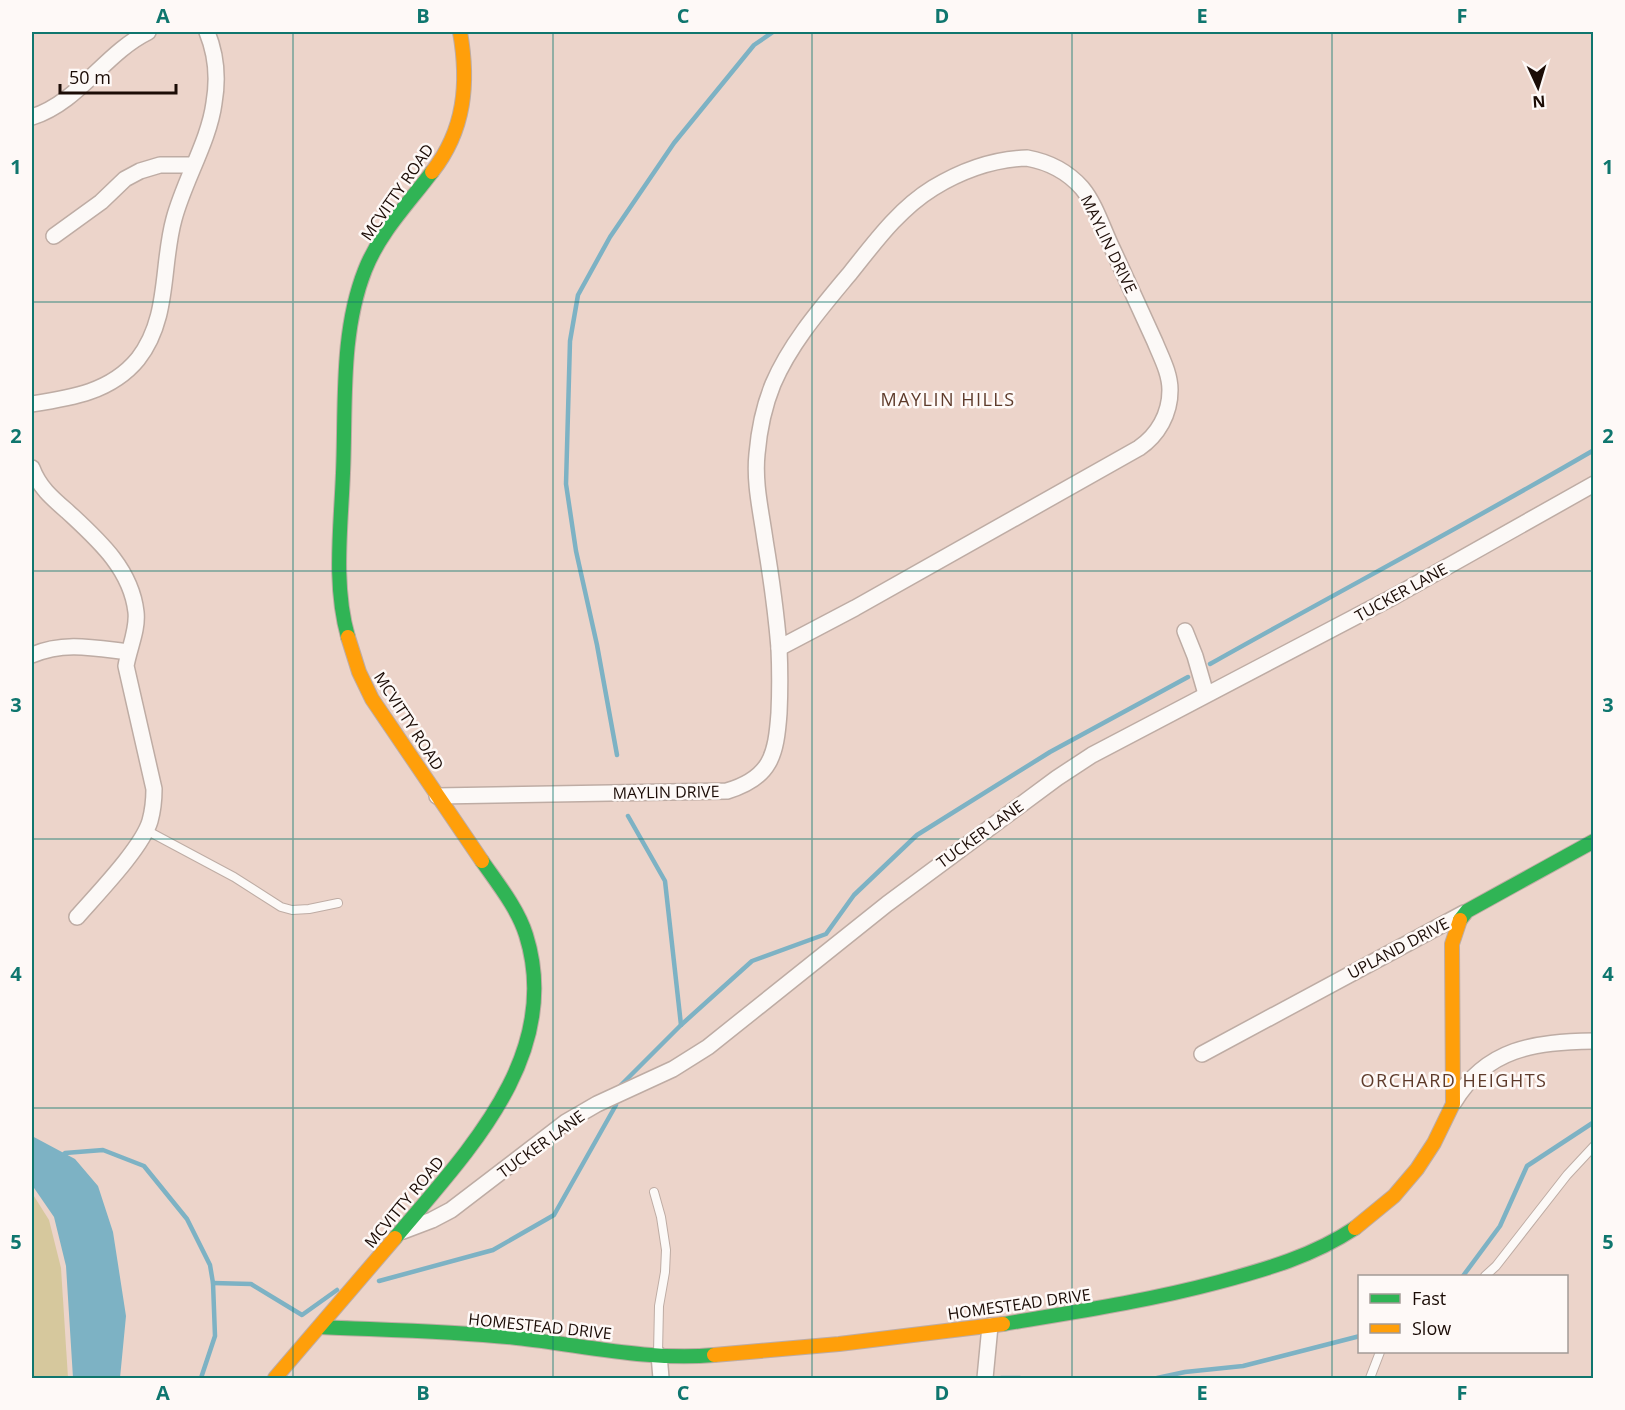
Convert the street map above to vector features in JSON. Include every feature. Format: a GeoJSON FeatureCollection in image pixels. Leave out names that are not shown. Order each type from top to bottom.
{"type":"FeatureCollection","features":[{"type":"Feature","properties":{"kind":"street"},"geometry":{"type":"LineString","coordinates":[[32,404],[71,398],[107,384],[126,370],[149,343],[161,309],[166,257],[173,220],[209,127],[214,105],[216,82],[214,59],[207,32]]}},
{"type":"Feature","properties":{"kind":"street","name":"MCVITTY ROAD"},"geometry":{"type":"LineString","coordinates":[[275,1378],[464,1157],[493,1117],[519,1065],[531,1028],[534,1009],[536,986],[534,963],[526,936],[505,897],[372,699],[349,646],[342,617],[340,576],[346,403],[354,309],[359,287],[380,241],[392,221],[447,151],[457,128],[466,80],[465,55],[460,32]]}},
{"type":"Feature","properties":{"kind":"street"},"geometry":{"type":"LineString","coordinates":[[32,117],[57,106],[138,33]]}},
{"type":"Feature","properties":{"kind":"street","name":"MAYLIN DRIVE"},"geometry":{"type":"LineString","coordinates":[[437,796],[727,791],[744,786],[766,768],[777,742],[780,696],[779,648],[776,606],[757,485],[757,456],[760,427],[767,399],[774,383],[789,355],[830,298],[888,226],[910,205],[932,189],[956,176],[986,164],[1013,159],[1040,161],[1056,167],[1071,176],[1090,201],[1168,373],[1169,405],[1164,420],[1156,433],[1140,448],[855,608],[779,648]]}},
{"type":"Feature","properties":{"kind":"street"},"geometry":{"type":"LineString","coordinates":[[54,236],[101,202],[125,179],[140,171],[160,165],[193,165]]}},
{"type":"Feature","properties":{"kind":"street"},"geometry":{"type":"LineString","coordinates":[[32,468],[44,491],[100,541],[112,555],[133,596],[136,629],[126,666],[154,789],[153,806],[146,830],[139,842],[77,917]]}},
{"type":"Feature","properties":{"kind":"street","name":"TUCKER LANE"},"geometry":{"type":"LineString","coordinates":[[400,1232],[452,1210],[566,1122],[597,1104],[673,1069],[708,1047],[886,903],[1092,755],[1395,596],[1593,484]]}},
{"type":"Feature","properties":{"kind":"street"},"geometry":{"type":"LineString","coordinates":[[1185,631],[1206,694]]}},
{"type":"Feature","properties":{"kind":"street"},"geometry":{"type":"LineString","coordinates":[[32,655],[61,646],[82,646],[128,652]]}},
{"type":"Feature","properties":{"kind":"street","name":"UPLAND DRIVE"},"geometry":{"type":"LineString","coordinates":[[1202,1054],[1467,912],[1593,841]]}},
{"type":"Feature","properties":{"kind":"street","name":"HOMESTEAD DRIVE"},"geometry":{"type":"LineString","coordinates":[[320,1327],[516,1338],[658,1355],[701,1356],[839,1344],[990,1326],[1107,1307],[1200,1287],[1300,1258],[1350,1232],[1394,1196],[1418,1169],[1453,1104],[1452,944],[1459,922],[1467,912]]}},
{"type":"Feature","properties":{"kind":"street"},"geometry":{"type":"LineString","coordinates":[[1453,1104],[1471,1079],[1486,1065],[1503,1055],[1538,1044],[1593,1041]]}},
{"type":"Feature","properties":{"kind":"street"},"geometry":{"type":"LineString","coordinates":[[985,1378],[990,1326]]}},
{"type":"Feature","properties":{"kind":"street"},"geometry":{"type":"LineString","coordinates":[[658,1355],[661,1378]]}},
{"type":"Feature","properties":{"kind":"lane"},"geometry":{"type":"LineString","coordinates":[[146,830],[234,877],[281,907],[292,910],[309,909],[338,903]]}},
{"type":"Feature","properties":{"kind":"lane"},"geometry":{"type":"LineString","coordinates":[[1486,1275],[1496,1266],[1567,1174],[1593,1146]]}},
{"type":"Feature","properties":{"kind":"lane"},"geometry":{"type":"LineString","coordinates":[[654,1192],[661,1217],[666,1251],[659,1306],[658,1355]]}},
{"type":"Feature","properties":{"kind":"lane"},"geometry":{"type":"LineString","coordinates":[[1370,1378],[1380,1353]]}},
{"type":"Feature","properties":{"kind":"shaded area"},"geometry":{"type":"Polygon","coordinates":[[[32,1193],[49,1220],[61,1268],[68,1378],[32,1378],[32,1193]]]}},
{"type":"Feature","properties":{"kind":"water"},"geometry":{"type":"Polygon","coordinates":[[[32,1136],[75,1159],[98,1186],[113,1232],[126,1316],[120,1378],[73,1378],[66,1266],[54,1217],[32,1185],[32,1136]]]}},
{"type":"Feature","properties":{"kind":"waterway"},"geometry":{"type":"LineString","coordinates":[[617,755],[597,645],[576,551],[566,484],[570,341],[578,295],[610,237],[674,143],[754,45],[773,32]]}},
{"type":"Feature","properties":{"kind":"waterway"},"geometry":{"type":"LineString","coordinates":[[1210,664],[1594,450]]}},
{"type":"Feature","properties":{"kind":"waterway"},"geometry":{"type":"LineString","coordinates":[[621,1085],[681,1025],[752,961],[826,934],[854,895],[917,835],[1050,752],[1188,677]]}},
{"type":"Feature","properties":{"kind":"waterway"},"geometry":{"type":"LineString","coordinates":[[628,816],[665,881],[681,1025]]}},
{"type":"Feature","properties":{"kind":"waterway"},"geometry":{"type":"LineString","coordinates":[[379,1281],[493,1250],[554,1215],[616,1105]]}},
{"type":"Feature","properties":{"kind":"waterway"},"geometry":{"type":"LineString","coordinates":[[1464,1275],[1500,1226],[1527,1166],[1594,1122]]}},
{"type":"Feature","properties":{"kind":"waterway"},"geometry":{"type":"LineString","coordinates":[[61,1157],[65,1153],[103,1150],[144,1166],[187,1219],[210,1265],[213,1283],[215,1336],[201,1378]]}},
{"type":"Feature","properties":{"kind":"waterway"},"geometry":{"type":"LineString","coordinates":[[213,1283],[251,1284],[302,1315],[337,1290]]}},
{"type":"Feature","properties":{"kind":"waterway"},"geometry":{"type":"LineString","coordinates":[[1157,1378],[1185,1372],[1243,1366],[1358,1337]]}},
{"type":"Feature","properties":{"kind":"waterway"},"geometry":{"type":"LineString","coordinates":[[1001,1378],[1020,1378]]}},
{"type":"Feature","properties":{"kind":"traffic: fast"},"geometry":{"type":"LineString","coordinates":[[348,637],[343,617],[339,555],[346,370],[351,319],[365,270],[378,243],[432,172]]}},
{"type":"Feature","properties":{"kind":"traffic: fast"},"geometry":{"type":"LineString","coordinates":[[1460,920],[1467,911],[1594,841]]}},
{"type":"Feature","properties":{"kind":"traffic: fast"},"geometry":{"type":"LineString","coordinates":[[395,1238],[477,1137],[501,1100],[520,1062],[531,1022],[534,979],[526,935],[513,906],[482,861]]}},
{"type":"Feature","properties":{"kind":"traffic: fast"},"geometry":{"type":"LineString","coordinates":[[1003,1324],[1138,1300],[1219,1282],[1272,1267],[1306,1254],[1355,1228]]}},
{"type":"Feature","properties":{"kind":"traffic: fast"},"geometry":{"type":"LineString","coordinates":[[320,1327],[493,1336],[665,1356],[714,1355]]}},
{"type":"Feature","properties":{"kind":"traffic: slow"},"geometry":{"type":"LineString","coordinates":[[432,172],[452,140],[462,105],[464,69],[460,32]]}},
{"type":"Feature","properties":{"kind":"traffic: slow"},"geometry":{"type":"LineString","coordinates":[[348,637],[359,672],[372,699],[482,861]]}},
{"type":"Feature","properties":{"kind":"traffic: slow"},"geometry":{"type":"LineString","coordinates":[[1355,1228],[1394,1196],[1417,1169],[1434,1143],[1453,1104],[1452,944],[1460,920]]}},
{"type":"Feature","properties":{"kind":"traffic: slow"},"geometry":{"type":"LineString","coordinates":[[275,1378],[395,1238]]}},
{"type":"Feature","properties":{"kind":"traffic: slow"},"geometry":{"type":"LineString","coordinates":[[714,1355],[839,1344],[1003,1324]]}},
{"type":"Feature","properties":{"kind":"district","name":"MAYLIN HILLS"},"geometry":{"type":"Point","coordinates":[948,399]}},
{"type":"Feature","properties":{"kind":"district","name":"ORCHARD HEIGHTS"},"geometry":{"type":"Point","coordinates":[1454,1080]}}]}
